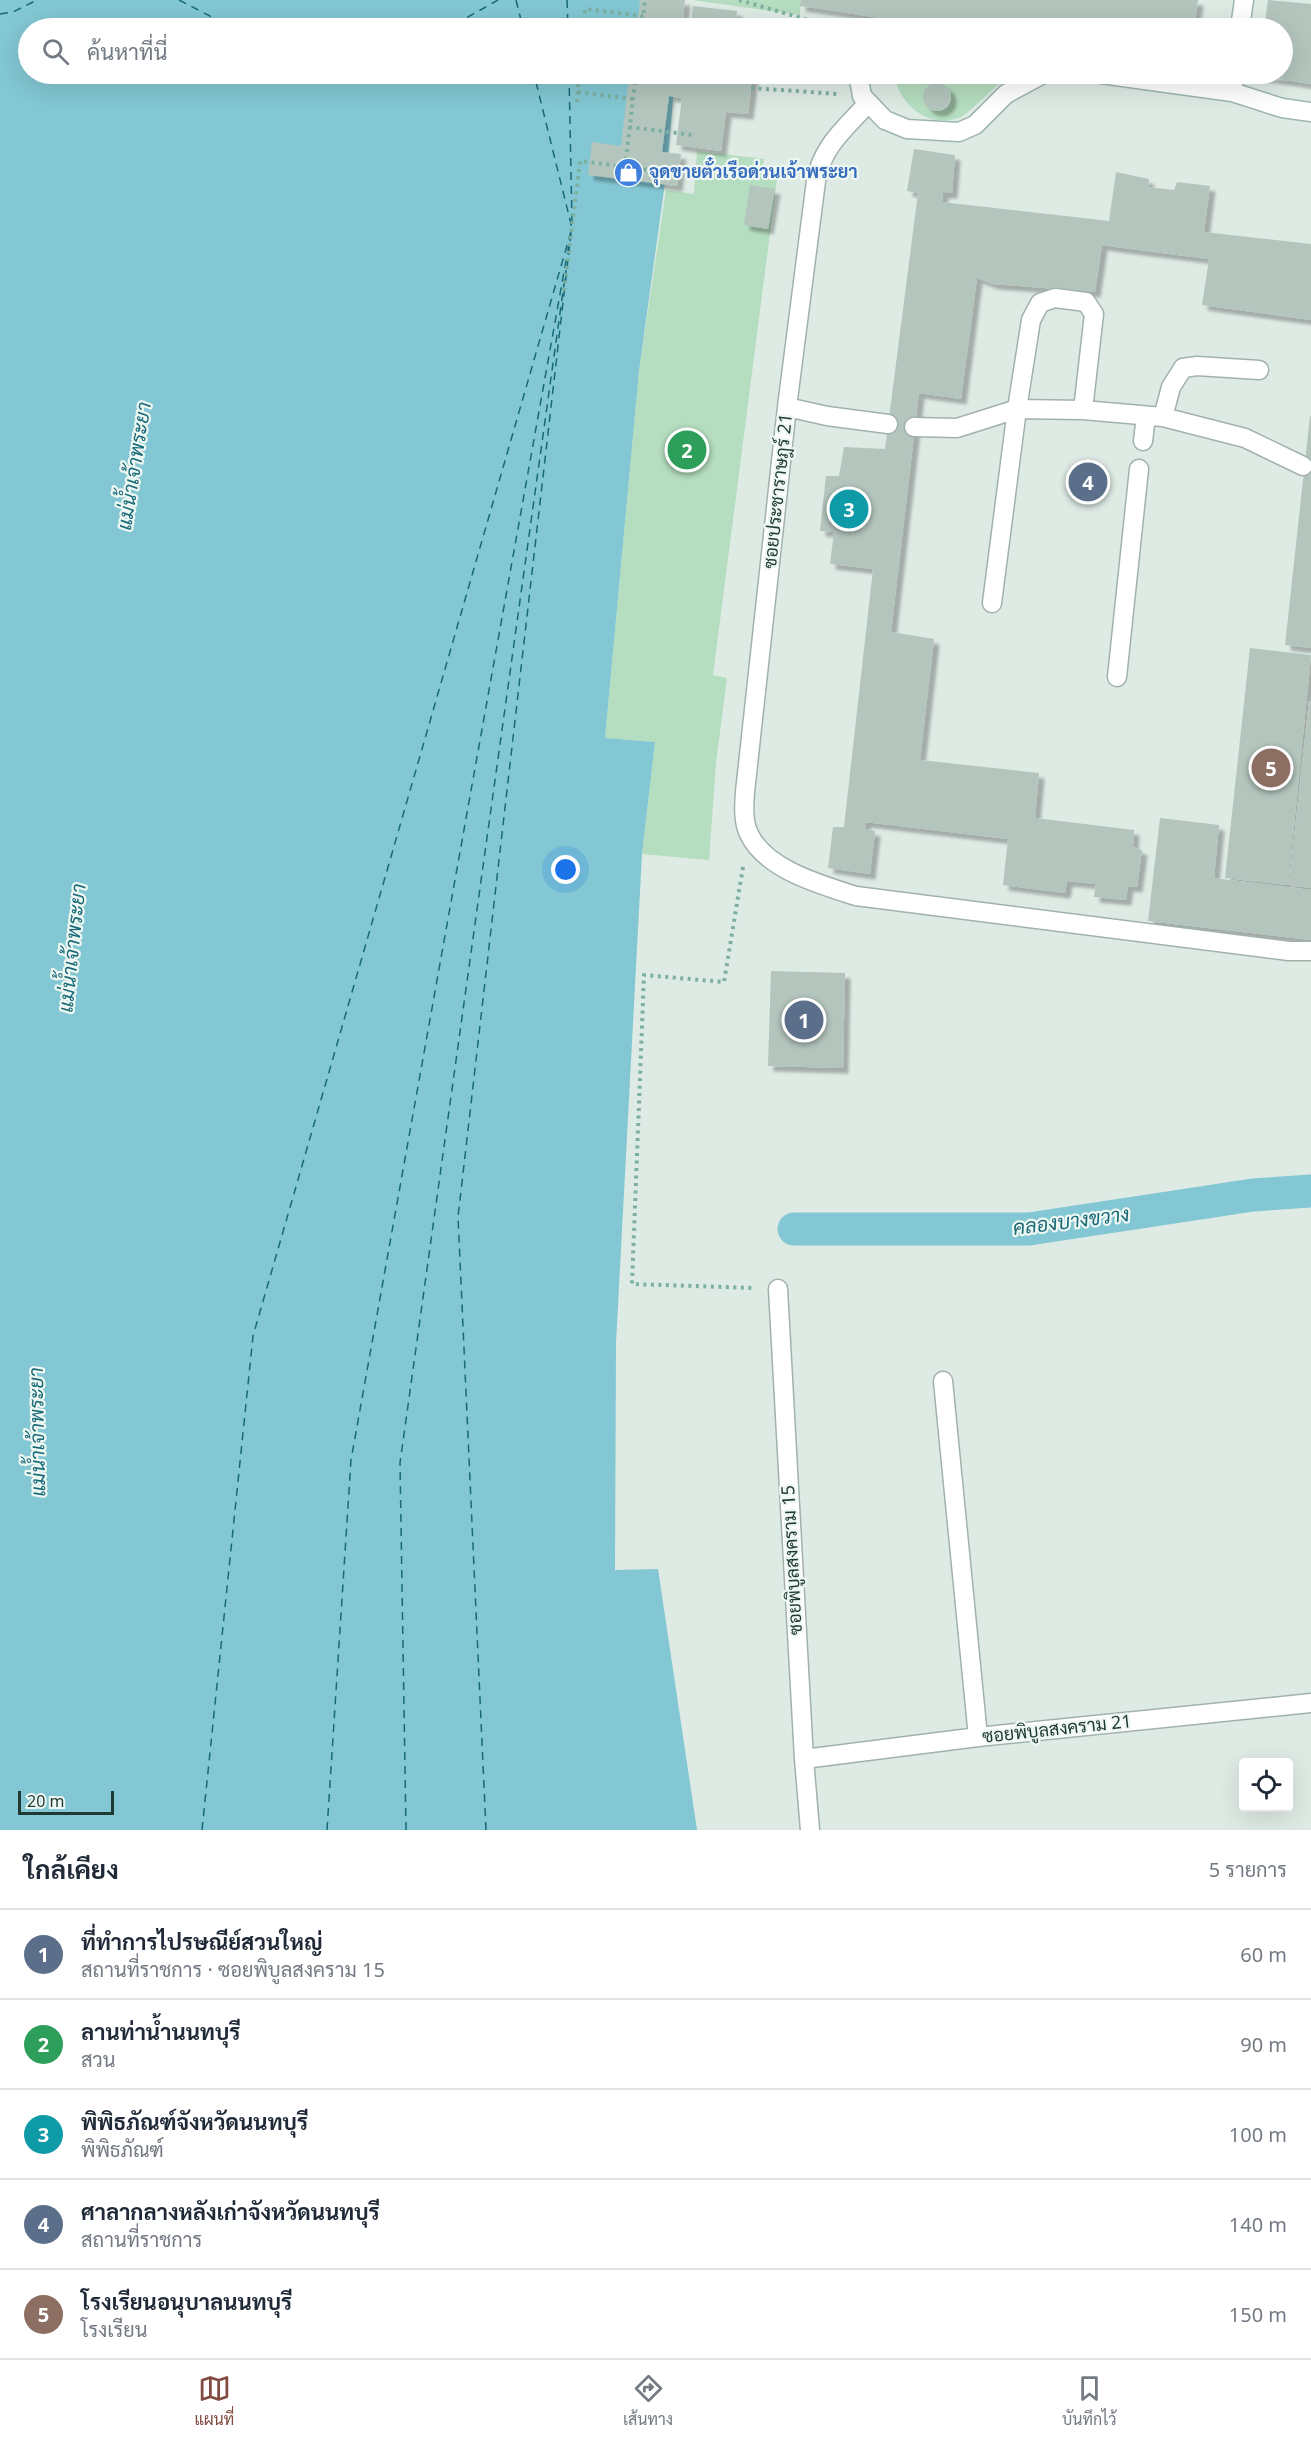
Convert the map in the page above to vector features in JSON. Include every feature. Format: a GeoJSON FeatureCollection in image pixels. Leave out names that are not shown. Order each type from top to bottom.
{"type":"FeatureCollection","features":[{"type":"Feature","properties":{"kind":"street"},"geometry":{"type":"LineString","coordinates":[[1241,18],[1244,0]]}},
{"type":"Feature","properties":{"kind":"street"},"geometry":{"type":"LineString","coordinates":[[861,84],[865,99],[885,120],[907,129],[958,132],[975,125],[1006,94],[1024,84]]}},
{"type":"Feature","properties":{"kind":"street"},"geometry":{"type":"LineString","coordinates":[[1174,84],[1311,101]]}},
{"type":"Feature","properties":{"kind":"street"},"geometry":{"type":"LineString","coordinates":[[1232,92],[1233,84]]}},
{"type":"Feature","properties":{"kind":"street"},"geometry":{"type":"LineString","coordinates":[[1232,92],[1282,108],[1311,112]]}},
{"type":"Feature","properties":{"kind":"street","name":"ซอยประชาราษฎร์ 21"},"geometry":{"type":"LineString","coordinates":[[749,834],[744,813],[745,792],[787,407],[818,170],[822,158],[834,139],[865,99]]}},
{"type":"Feature","properties":{"kind":"street"},"geometry":{"type":"LineString","coordinates":[[992,603],[1017,408],[1031,320],[1040,303],[1055,298],[1086,302],[1094,314],[1083,410]]}},
{"type":"Feature","properties":{"kind":"street"},"geometry":{"type":"LineString","coordinates":[[1143,441],[1183,368],[1197,366],[1259,370]]}},
{"type":"Feature","properties":{"kind":"street"},"geometry":{"type":"LineString","coordinates":[[787,407],[827,416],[888,424]]}},
{"type":"Feature","properties":{"kind":"street"},"geometry":{"type":"LineString","coordinates":[[914,428],[957,428],[1017,408],[1083,410],[1155,417],[1245,438],[1303,466]]}},
{"type":"Feature","properties":{"kind":"street"},"geometry":{"type":"LineString","coordinates":[[1117,677],[1139,468]]}},
{"type":"Feature","properties":{"kind":"street"},"geometry":{"type":"LineString","coordinates":[[749,834],[761,851],[795,876],[856,896],[1289,951],[1311,951]]}},
{"type":"Feature","properties":{"kind":"street","name":"ซอยพิบูลสงคราม 15"},"geometry":{"type":"LineString","coordinates":[[778,1289],[810,1830]]}},
{"type":"Feature","properties":{"kind":"street"},"geometry":{"type":"LineString","coordinates":[[943,1381],[978,1737]]}},
{"type":"Feature","properties":{"kind":"street","name":"ซอยพิบูลสงคราม 21"},"geometry":{"type":"LineString","coordinates":[[804,1759],[978,1737],[1311,1703]]}},
{"type":"Feature","properties":{"kind":"path"},"geometry":{"type":"LineString","coordinates":[[584,18],[585,9],[643,16],[645,0]]}},
{"type":"Feature","properties":{"kind":"path"},"geometry":{"type":"LineString","coordinates":[[739,0],[802,18]]}},
{"type":"Feature","properties":{"kind":"path"},"geometry":{"type":"LineString","coordinates":[[577,102],[578,84]]}},
{"type":"Feature","properties":{"kind":"path"},"geometry":{"type":"LineString","coordinates":[[625,167],[635,84]]}},
{"type":"Feature","properties":{"kind":"path"},"geometry":{"type":"LineString","coordinates":[[751,88],[865,99]]}},
{"type":"Feature","properties":{"kind":"path"},"geometry":{"type":"LineString","coordinates":[[578,92],[633,99]]}},
{"type":"Feature","properties":{"kind":"path"},"geometry":{"type":"LineString","coordinates":[[629,127],[693,135]]}},
{"type":"Feature","properties":{"kind":"path"},"geometry":{"type":"LineString","coordinates":[[564,291],[580,161],[664,172]]}},
{"type":"Feature","properties":{"kind":"path"},"geometry":{"type":"LineString","coordinates":[[749,834],[723,982],[644,975],[632,1284],[778,1289]]}},
{"type":"Feature","properties":{"kind":"green space"},"geometry":{"type":"Polygon","coordinates":[[[692,0],[801,0],[800,15],[692,0]]]}},
{"type":"Feature","properties":{"kind":"green space"},"geometry":{"type":"Polygon","coordinates":[[[896,84],[999,84],[965,115],[947,120],[921,115],[910,106],[896,84]]]}},
{"type":"Feature","properties":{"kind":"green space"},"geometry":{"type":"Polygon","coordinates":[[[697,151],[764,159],[763,168],[778,171],[713,675],[727,678],[716,763],[709,860],[642,854],[655,742],[605,738],[639,371],[666,190],[694,194],[697,151]]]}},
{"type":"Feature","properties":{"kind":"water","name":"แม่น้ำเจ้าพระยา"},"geometry":{"type":"Polygon","coordinates":[[[0,0],[682,0],[680,18],[18,18],[18,84],[674,84],[668,161],[639,371],[605,738],[655,742],[642,854],[616,1343],[615,1570],[658,1569],[697,1830],[0,1830],[0,0]]]}},
{"type":"Feature","properties":{"kind":"building"},"geometry":{"type":"Polygon","coordinates":[[[640,0],[685,0],[683,18],[638,18],[640,0]]]}},
{"type":"Feature","properties":{"kind":"building"},"geometry":{"type":"Polygon","coordinates":[[[801,0],[1198,0],[1195,18],[881,18],[800,6],[801,0]]]}},
{"type":"Feature","properties":{"kind":"building"},"geometry":{"type":"Polygon","coordinates":[[[1268,0],[1311,4],[1311,84],[1293,81],[1293,18],[1265,18],[1268,0]]]}},
{"type":"Feature","properties":{"kind":"building"},"geometry":{"type":"Polygon","coordinates":[[[693,6],[737,11],[736,18],[691,18],[693,6]]]}},
{"type":"Feature","properties":{"kind":"building"},"geometry":{"type":"Polygon","coordinates":[[[628,84],[752,84],[748,114],[726,112],[721,151],[676,145],[682,98],[669,96],[662,152],[681,154],[677,186],[588,175],[592,142],[621,146],[628,84]]]}},
{"type":"Feature","properties":{"kind":"building"},"geometry":{"type":"Polygon","coordinates":[[[932,84],[942,84],[950,92],[950,102],[942,110],[932,110],[924,102],[924,92],[932,84]]]}},
{"type":"Feature","properties":{"kind":"building"},"geometry":{"type":"Polygon","coordinates":[[[914,149],[955,155],[952,193],[943,193],[942,202],[1109,221],[1116,172],[1149,179],[1148,187],[1174,190],[1177,182],[1210,186],[1204,232],[1311,244],[1311,320],[1202,305],[1209,259],[1102,245],[1095,292],[993,284],[977,278],[961,399],[919,393],[891,632],[934,639],[920,760],[1039,773],[1035,818],[1134,830],[1133,847],[1142,850],[1137,887],[1128,886],[1126,900],[1094,897],[1096,884],[1067,881],[1065,893],[1003,885],[1008,839],[865,822],[866,829],[875,831],[870,874],[828,868],[833,827],[844,827],[873,569],[830,564],[834,532],[820,531],[826,476],[839,476],[844,447],[885,449],[918,193],[907,191],[914,149]]]}},
{"type":"Feature","properties":{"kind":"building"},"geometry":{"type":"Polygon","coordinates":[[[750,185],[775,189],[768,229],[744,225],[750,185]]]}},
{"type":"Feature","properties":{"kind":"building"},"geometry":{"type":"Polygon","coordinates":[[[1311,416],[1311,648],[1285,645],[1311,416]]]}},
{"type":"Feature","properties":{"kind":"building"},"geometry":{"type":"Polygon","coordinates":[[[1250,648],[1311,655],[1288,885],[1225,878],[1250,648]]]}},
{"type":"Feature","properties":{"kind":"building"},"geometry":{"type":"Polygon","coordinates":[[[1309,701],[1311,701],[1311,888],[1289,885],[1309,701]]]}},
{"type":"Feature","properties":{"kind":"building"},"geometry":{"type":"Polygon","coordinates":[[[1160,818],[1219,825],[1214,878],[1311,890],[1311,940],[1148,921],[1160,818]]]}},
{"type":"Feature","properties":{"kind":"building"},"geometry":{"type":"Polygon","coordinates":[[[771,971],[845,973],[843,1068],[768,1066],[771,971]]]}},
{"type":"Feature","properties":{"kind":"waterway","name":"คลองบางขวาง"},"geometry":{"type":"LineString","coordinates":[[794,1229],[1029,1229],[1253,1195],[1311,1191]]}},
{"type":"Feature","properties":{"kind":"ferry route"},"geometry":{"type":"LineString","coordinates":[[0,14],[13,12],[37,0]]}},
{"type":"Feature","properties":{"kind":"ferry route"},"geometry":{"type":"LineString","coordinates":[[179,0],[214,18]]}},
{"type":"Feature","properties":{"kind":"ferry route"},"geometry":{"type":"LineString","coordinates":[[466,18],[498,0]]}},
{"type":"Feature","properties":{"kind":"ferry route"},"geometry":{"type":"LineString","coordinates":[[516,0],[520,18]]}},
{"type":"Feature","properties":{"kind":"ferry route"},"geometry":{"type":"LineString","coordinates":[[567,0],[568,18]]}},
{"type":"Feature","properties":{"kind":"ferry route"},"geometry":{"type":"LineString","coordinates":[[202,1830],[253,1336],[572,228],[536,84]]}},
{"type":"Feature","properties":{"kind":"ferry route"},"geometry":{"type":"LineString","coordinates":[[569,84],[572,223]]}},
{"type":"Feature","properties":{"kind":"ferry route"},"geometry":{"type":"LineString","coordinates":[[486,1830],[458,1217],[571,233]]}},
{"type":"Feature","properties":{"kind":"ferry route"},"geometry":{"type":"LineString","coordinates":[[327,1830],[351,1460],[569,244]]}},
{"type":"Feature","properties":{"kind":"ferry route"},"geometry":{"type":"LineString","coordinates":[[406,1830],[400,1463],[566,270]]}},
{"type":"Feature","properties":{"kind":"place","name":"จุดขายตั๋วเรือด่วนเจ้าพระยา"},"geometry":{"type":"Point","coordinates":[628,172]}},
{"type":"Feature","properties":{"kind":"place","name":"ลานท่าน้ำนนทบุรี"},"geometry":{"type":"Point","coordinates":[687,450]}},
{"type":"Feature","properties":{"kind":"place","name":"ศาลากลางหลังเก่าจังหวัดนนทบุรี"},"geometry":{"type":"Point","coordinates":[1088,482]}},
{"type":"Feature","properties":{"kind":"place","name":"พิพิธภัณฑ์จังหวัดนนทบุรี"},"geometry":{"type":"Point","coordinates":[849,509]}},
{"type":"Feature","properties":{"kind":"place","name":"โรงเรียนอนุบาลนนทบุรี"},"geometry":{"type":"Point","coordinates":[1271,768]}},
{"type":"Feature","properties":{"kind":"place","name":"ที่ทำการไปรษณีย์สวนใหญ่"},"geometry":{"type":"Point","coordinates":[804,1020]}}]}
